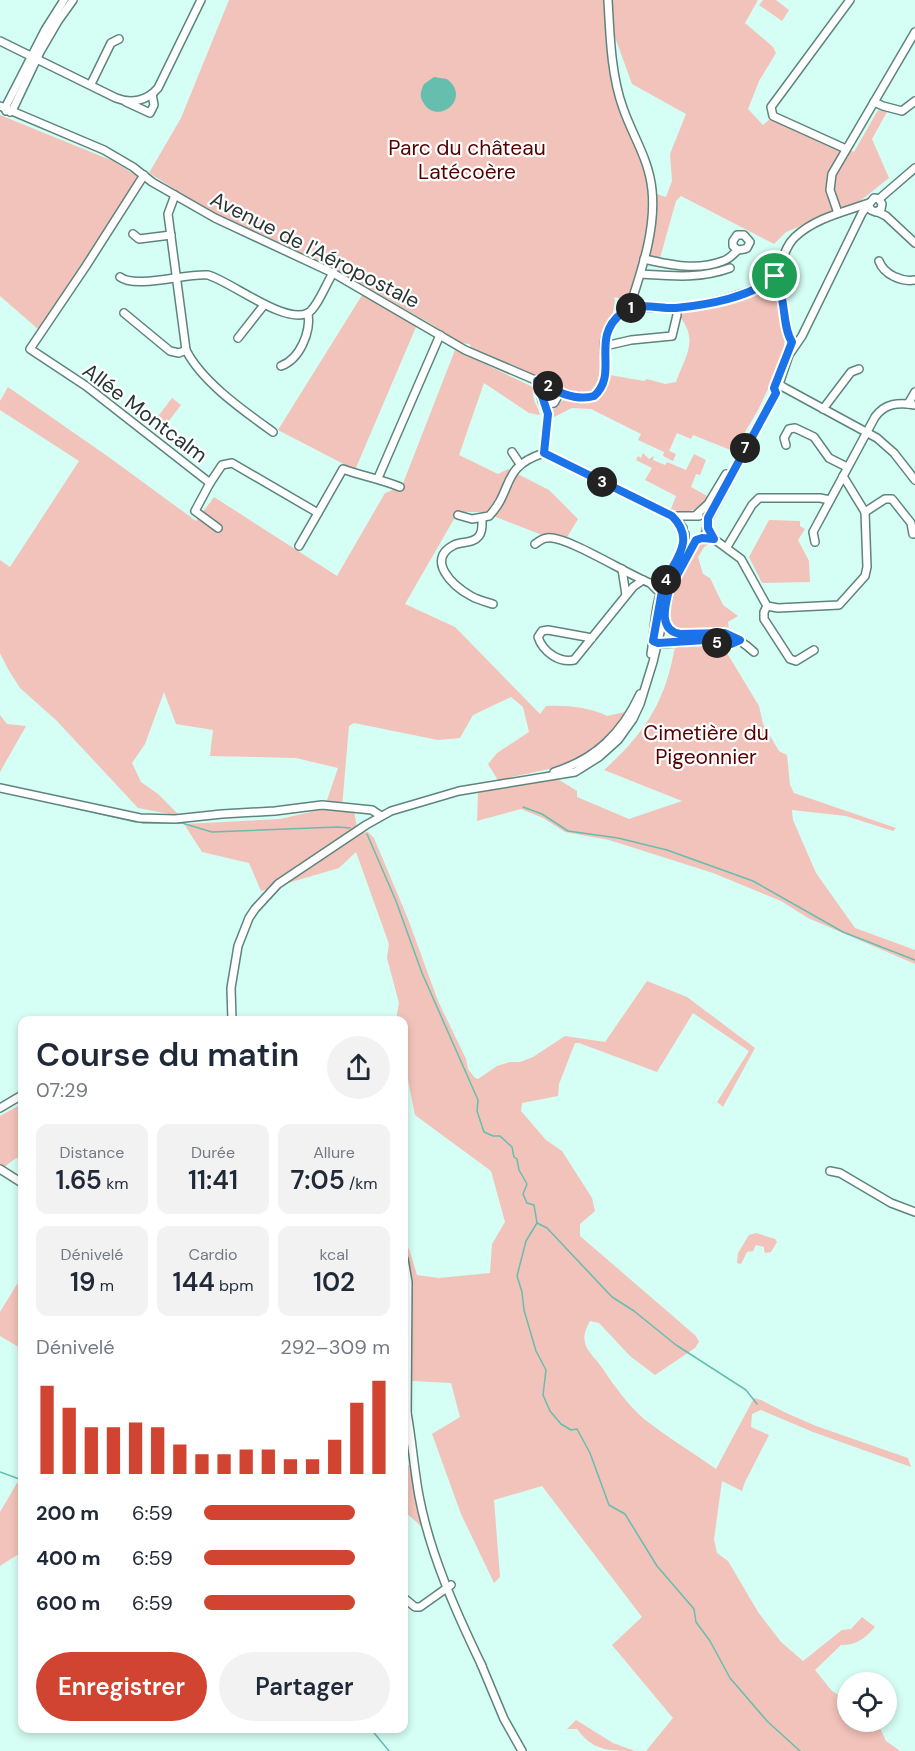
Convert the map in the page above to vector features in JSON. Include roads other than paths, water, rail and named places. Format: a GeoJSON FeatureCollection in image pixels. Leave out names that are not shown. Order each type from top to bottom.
{"type":"FeatureCollection","features":[{"type":"Feature","properties":{"kind":"street"},"geometry":{"type":"LineString","coordinates":[[34,58],[45,30],[64,0]]}},
{"type":"Feature","properties":{"kind":"street"},"geometry":{"type":"LineString","coordinates":[[5,110],[34,58],[73,0]]}},
{"type":"Feature","properties":{"kind":"street"},"geometry":{"type":"LineString","coordinates":[[123,101],[141,100],[158,88],[201,0]]}},
{"type":"Feature","properties":{"kind":"street"},"geometry":{"type":"LineString","coordinates":[[608,0],[612,47],[621,102],[646,157],[652,184],[651,221],[641,274],[631,309],[676,308],[732,297],[757,288],[775,276]]}},
{"type":"Feature","properties":{"kind":"street"},"geometry":{"type":"LineString","coordinates":[[846,150],[773,116],[771,107],[850,0]]}},
{"type":"Feature","properties":{"kind":"street"},"geometry":{"type":"LineString","coordinates":[[838,213],[832,199],[831,183],[835,168],[915,32]]}},
{"type":"Feature","properties":{"kind":"street"},"geometry":{"type":"LineString","coordinates":[[91,84],[111,43],[119,39]]}},
{"type":"Feature","properties":{"kind":"street"},"geometry":{"type":"LineString","coordinates":[[0,41],[150,113],[154,105],[152,94]]}},
{"type":"Feature","properties":{"kind":"street"},"geometry":{"type":"LineString","coordinates":[[874,102],[902,111],[915,101]]}},
{"type":"Feature","properties":{"kind":"street","name":"Avenue de l'Aéropostale"},"geometry":{"type":"LineString","coordinates":[[5,110],[40,122],[134,164],[144,175],[228,225],[333,273],[465,350],[553,389],[583,397],[597,394],[605,377],[605,346],[610,326],[621,314],[631,309]]}},
{"type":"Feature","properties":{"kind":"street"},"geometry":{"type":"LineString","coordinates":[[795,342],[789,336],[782,294],[775,282],[782,257],[794,238],[812,225],[838,213],[872,208],[881,209],[881,202],[915,168]]}},
{"type":"Feature","properties":{"kind":"street","name":"Allée Montcalm"},"geometry":{"type":"LineString","coordinates":[[144,175],[30,349],[86,386],[210,483],[222,465],[232,463],[318,513]]}},
{"type":"Feature","properties":{"kind":"street"},"geometry":{"type":"LineString","coordinates":[[175,195],[168,212],[186,350],[193,364],[203,375],[273,432]]}},
{"type":"Feature","properties":{"kind":"street"},"geometry":{"type":"LineString","coordinates":[[656,642],[665,591],[707,525],[777,388],[795,342],[810,318],[859,219],[872,208],[874,198],[881,202],[893,222]]}},
{"type":"Feature","properties":{"kind":"street"},"geometry":{"type":"LineString","coordinates":[[872,208],[893,222],[915,243]]}},
{"type":"Feature","properties":{"kind":"street"},"geometry":{"type":"LineString","coordinates":[[904,232],[914,230]]}},
{"type":"Feature","properties":{"kind":"street"},"geometry":{"type":"LineString","coordinates":[[133,234],[139,239],[171,235]]}},
{"type":"Feature","properties":{"kind":"street"},"geometry":{"type":"LineString","coordinates":[[644,259],[679,266],[704,267],[724,261],[738,250]]}},
{"type":"Feature","properties":{"kind":"street"},"geometry":{"type":"LineString","coordinates":[[879,261],[882,268],[897,278],[905,281],[915,280]]}},
{"type":"Feature","properties":{"kind":"street"},"geometry":{"type":"LineString","coordinates":[[641,274],[687,278],[708,275],[730,268]]}},
{"type":"Feature","properties":{"kind":"street"},"geometry":{"type":"LineString","coordinates":[[120,277],[129,282],[202,274],[212,276],[264,305],[296,314],[308,313],[314,307],[333,273]]}},
{"type":"Feature","properties":{"kind":"street"},"geometry":{"type":"LineString","coordinates":[[238,338],[264,305]]}},
{"type":"Feature","properties":{"kind":"street"},"geometry":{"type":"LineString","coordinates":[[605,346],[631,340],[672,336],[676,308]]}},
{"type":"Feature","properties":{"kind":"street"},"geometry":{"type":"LineString","coordinates":[[124,313],[170,351],[179,353],[186,350]]}},
{"type":"Feature","properties":{"kind":"street"},"geometry":{"type":"LineString","coordinates":[[281,366],[291,360],[301,346],[308,328],[308,313]]}},
{"type":"Feature","properties":{"kind":"street"},"geometry":{"type":"LineString","coordinates":[[378,478],[440,334]]}},
{"type":"Feature","properties":{"kind":"street"},"geometry":{"type":"LineString","coordinates":[[822,409],[850,372],[859,369]]}},
{"type":"Feature","properties":{"kind":"street"},"geometry":{"type":"LineString","coordinates":[[537,381],[548,414]]}},
{"type":"Feature","properties":{"kind":"street"},"geometry":{"type":"LineString","coordinates":[[541,394],[545,388],[553,389],[558,396],[548,414],[544,453]]}},
{"type":"Feature","properties":{"kind":"street"},"geometry":{"type":"LineString","coordinates":[[777,388],[782,395],[796,395],[877,438],[889,448],[915,480]]}},
{"type":"Feature","properties":{"kind":"street"},"geometry":{"type":"LineString","coordinates":[[696,515],[711,499],[777,388]]}},
{"type":"Feature","properties":{"kind":"street"},"geometry":{"type":"LineString","coordinates":[[815,542],[813,532],[875,417],[884,408],[895,404],[912,404],[915,392]]}},
{"type":"Feature","properties":{"kind":"street"},"geometry":{"type":"LineString","coordinates":[[544,402],[554,403]]}},
{"type":"Feature","properties":{"kind":"street"},"geometry":{"type":"LineString","coordinates":[[786,445],[784,438],[789,429],[795,428],[814,437],[829,458],[847,467]]}},
{"type":"Feature","properties":{"kind":"street"},"geometry":{"type":"LineString","coordinates":[[512,452],[520,464]]}},
{"type":"Feature","properties":{"kind":"street"},"geometry":{"type":"LineString","coordinates":[[544,453],[672,516],[701,516],[714,539]]}},
{"type":"Feature","properties":{"kind":"street"},"geometry":{"type":"LineString","coordinates":[[458,515],[472,519],[487,517],[493,512],[514,470],[520,464],[544,453]]}},
{"type":"Feature","properties":{"kind":"street"},"geometry":{"type":"LineString","coordinates":[[299,546],[343,470],[378,478],[400,487]]}},
{"type":"Feature","properties":{"kind":"street"},"geometry":{"type":"LineString","coordinates":[[767,606],[778,608],[842,604],[867,572],[865,512],[843,476]]}},
{"type":"Feature","properties":{"kind":"street"},"geometry":{"type":"LineString","coordinates":[[210,483],[195,511],[218,528]]}},
{"type":"Feature","properties":{"kind":"street"},"geometry":{"type":"LineString","coordinates":[[727,547],[752,505],[759,498],[830,500]]}},
{"type":"Feature","properties":{"kind":"street"},"geometry":{"type":"LineString","coordinates":[[865,512],[885,500],[892,499],[911,523],[913,534]]}},
{"type":"Feature","properties":{"kind":"street"},"geometry":{"type":"LineString","coordinates":[[672,516],[688,538],[714,539],[741,559],[767,606]]}},
{"type":"Feature","properties":{"kind":"street"},"geometry":{"type":"LineString","coordinates":[[232,1016],[231,988],[238,946],[249,918],[261,900],[290,876],[381,816],[459,791],[528,779],[566,768],[584,760],[613,737],[628,717],[641,692],[664,616],[664,583],[683,545],[684,522],[688,517]]}},
{"type":"Feature","properties":{"kind":"street"},"geometry":{"type":"LineString","coordinates":[[482,518],[481,533],[478,538],[447,549],[442,555],[440,564],[445,574],[467,593],[493,604]]}},
{"type":"Feature","properties":{"kind":"street"},"geometry":{"type":"LineString","coordinates":[[535,544],[544,538],[551,537],[585,550],[646,581],[657,590],[665,591]]}},
{"type":"Feature","properties":{"kind":"street"},"geometry":{"type":"LineString","coordinates":[[622,569],[626,595]]}},
{"type":"Feature","properties":{"kind":"street"},"geometry":{"type":"LineString","coordinates":[[592,638],[548,630],[540,632],[538,637],[554,657],[568,661],[577,658],[633,587],[646,581],[664,583]]}},
{"type":"Feature","properties":{"kind":"street"},"geometry":{"type":"LineString","coordinates":[[767,606],[764,619],[790,659],[796,661],[814,650]]}},
{"type":"Feature","properties":{"kind":"street"},"geometry":{"type":"LineString","coordinates":[[664,616],[673,633],[725,633],[740,640],[754,652]]}},
{"type":"Feature","properties":{"kind":"street"},"geometry":{"type":"LineString","coordinates":[[669,629],[665,639],[670,642]]}},
{"type":"Feature","properties":{"kind":"street"},"geometry":{"type":"LineString","coordinates":[[656,642],[706,640],[731,644],[740,640]]}},
{"type":"Feature","properties":{"kind":"street"},"geometry":{"type":"LineString","coordinates":[[0,788],[140,818],[175,819],[322,805],[372,810],[381,816]]}},
{"type":"Feature","properties":{"kind":"street"},"geometry":{"type":"LineString","coordinates":[[231,988],[235,1016]]}},
{"type":"Feature","properties":{"kind":"street"},"geometry":{"type":"LineString","coordinates":[[0,1108],[18,1097]]}},
{"type":"Feature","properties":{"kind":"street"},"geometry":{"type":"LineString","coordinates":[[0,1169],[18,1180]]}},
{"type":"Feature","properties":{"kind":"street"},"geometry":{"type":"LineString","coordinates":[[830,1171],[840,1173],[891,1203],[915,1212]]}},
{"type":"Feature","properties":{"kind":"street"},"geometry":{"type":"LineString","coordinates":[[408,1451],[413,1483],[449,1586],[470,1630],[504,1719],[522,1751]]}},
{"type":"Feature","properties":{"kind":"street"},"geometry":{"type":"LineString","coordinates":[[408,1601],[415,1607],[420,1607],[449,1586]]}},
{"type":"Feature","properties":{"kind":"waterway"},"geometry":{"type":"LineString","coordinates":[[26,797],[136,822]]}},
{"type":"Feature","properties":{"kind":"waterway"},"geometry":{"type":"LineString","coordinates":[[523,807],[542,814],[568,831],[618,838],[667,850],[753,881],[843,932],[915,960]]}},
{"type":"Feature","properties":{"kind":"waterway"},"geometry":{"type":"LineString","coordinates":[[142,823],[182,823],[212,832],[350,828]]}},
{"type":"Feature","properties":{"kind":"waterway"},"geometry":{"type":"LineString","coordinates":[[367,834],[396,901],[422,973],[478,1100],[477,1111],[484,1132],[500,1136],[512,1147],[519,1170],[527,1184],[523,1194],[527,1203],[534,1205],[537,1223],[526,1241],[517,1276],[536,1351],[546,1370],[543,1395],[550,1411],[561,1424],[571,1430],[577,1429],[590,1453],[609,1505],[625,1514],[657,1566],[694,1609],[696,1622],[710,1641],[730,1678],[767,1721],[800,1751]]}},
{"type":"Feature","properties":{"kind":"waterway"},"geometry":{"type":"LineString","coordinates":[[537,1223],[547,1228],[612,1297],[634,1311],[676,1345],[746,1390],[757,1404]]}},
{"type":"Feature","properties":{"kind":"waterway"},"geometry":{"type":"LineString","coordinates":[[0,1472],[18,1479]]}},
{"type":"Feature","properties":{"kind":"waterway"},"geometry":{"type":"LineString","coordinates":[[374,1733],[389,1751]]}},
{"type":"Feature","properties":{"kind":"park label","name":"Parc du château Latécoère"},"geometry":{"type":"Point","coordinates":[467,160]}},
{"type":"Feature","properties":{"kind":"park label","name":"Cimetière du Pigeonnier"},"geometry":{"type":"Point","coordinates":[706,745]}}]}
